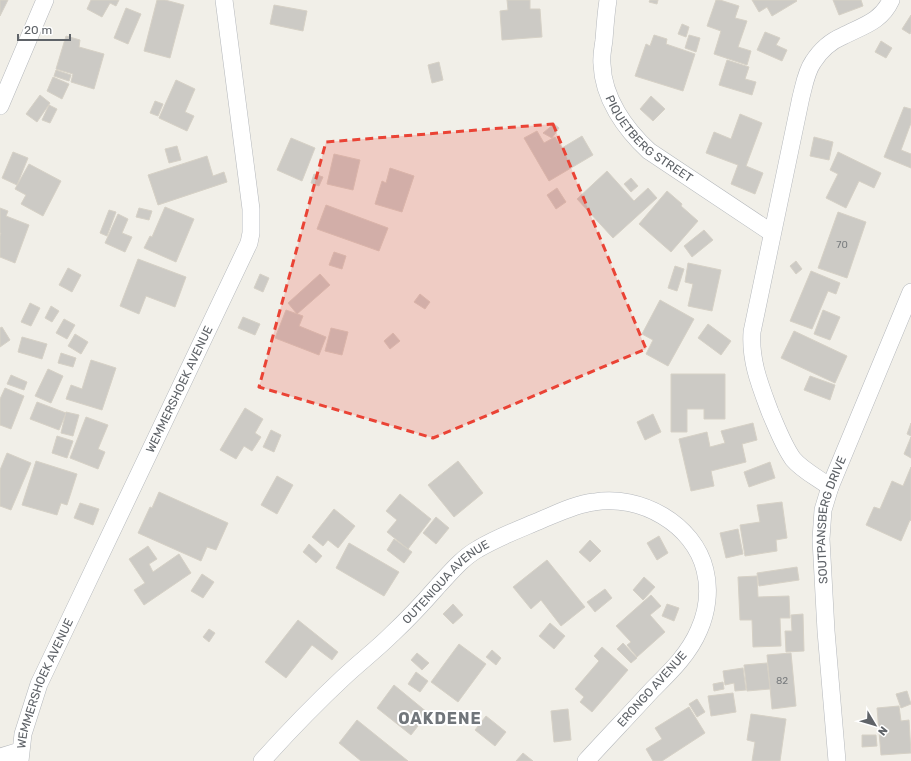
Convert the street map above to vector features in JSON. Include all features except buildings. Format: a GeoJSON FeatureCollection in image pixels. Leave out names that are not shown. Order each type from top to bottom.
{"type":"FeatureCollection","features":[{"type":"Feature","properties":{"kind":"street"},"geometry":{"type":"LineString","coordinates":[[0,106],[45,0]]}},
{"type":"Feature","properties":{"kind":"street","name":"WEMMERSHOEK AVENUE"},"geometry":{"type":"LineString","coordinates":[[20,756],[23,734],[39,684],[249,243],[251,233],[251,209],[224,0]]}},
{"type":"Feature","properties":{"kind":"street","name":"PIQUETBERG STREET"},"geometry":{"type":"LineString","coordinates":[[608,0],[602,63],[603,76],[612,102],[632,134],[649,151],[772,234]]}},
{"type":"Feature","properties":{"kind":"street"},"geometry":{"type":"LineString","coordinates":[[830,487],[799,465],[790,454],[777,429],[755,372],[752,354],[752,332],[801,97],[812,63],[820,52],[836,39],[874,21],[883,12],[891,0]]}},
{"type":"Feature","properties":{"kind":"street","name":"SOUTPANSBERG DRIVE"},"geometry":{"type":"LineString","coordinates":[[837,761],[826,631],[821,539],[823,510],[830,487],[911,292]]}},
{"type":"Feature","properties":{"kind":"street","name":"OUTENIQUA AVENUE"},"geometry":{"type":"LineString","coordinates":[[262,761],[307,712],[391,636],[459,564],[477,550],[561,512],[594,502],[622,502],[638,505],[656,512],[674,524]]}},
{"type":"Feature","properties":{"kind":"street","name":"ERONGO AVENUE"},"geometry":{"type":"LineString","coordinates":[[586,761],[677,664],[689,649],[702,624],[707,597],[705,571],[695,546],[674,524]]}},
{"type":"Feature","properties":{"kind":"street"},"geometry":{"type":"LineString","coordinates":[[0,757],[20,756]]}},
{"type":"Feature","properties":{"kind":"highlighted area"},"geometry":{"type":"Polygon","coordinates":[[[553,124],[646,349],[433,438],[259,387],[326,142],[553,124]]]}},
{"type":"Feature","properties":{"kind":"district","name":"OAKDENE"},"geometry":{"type":"Point","coordinates":[440,718]}}]}
